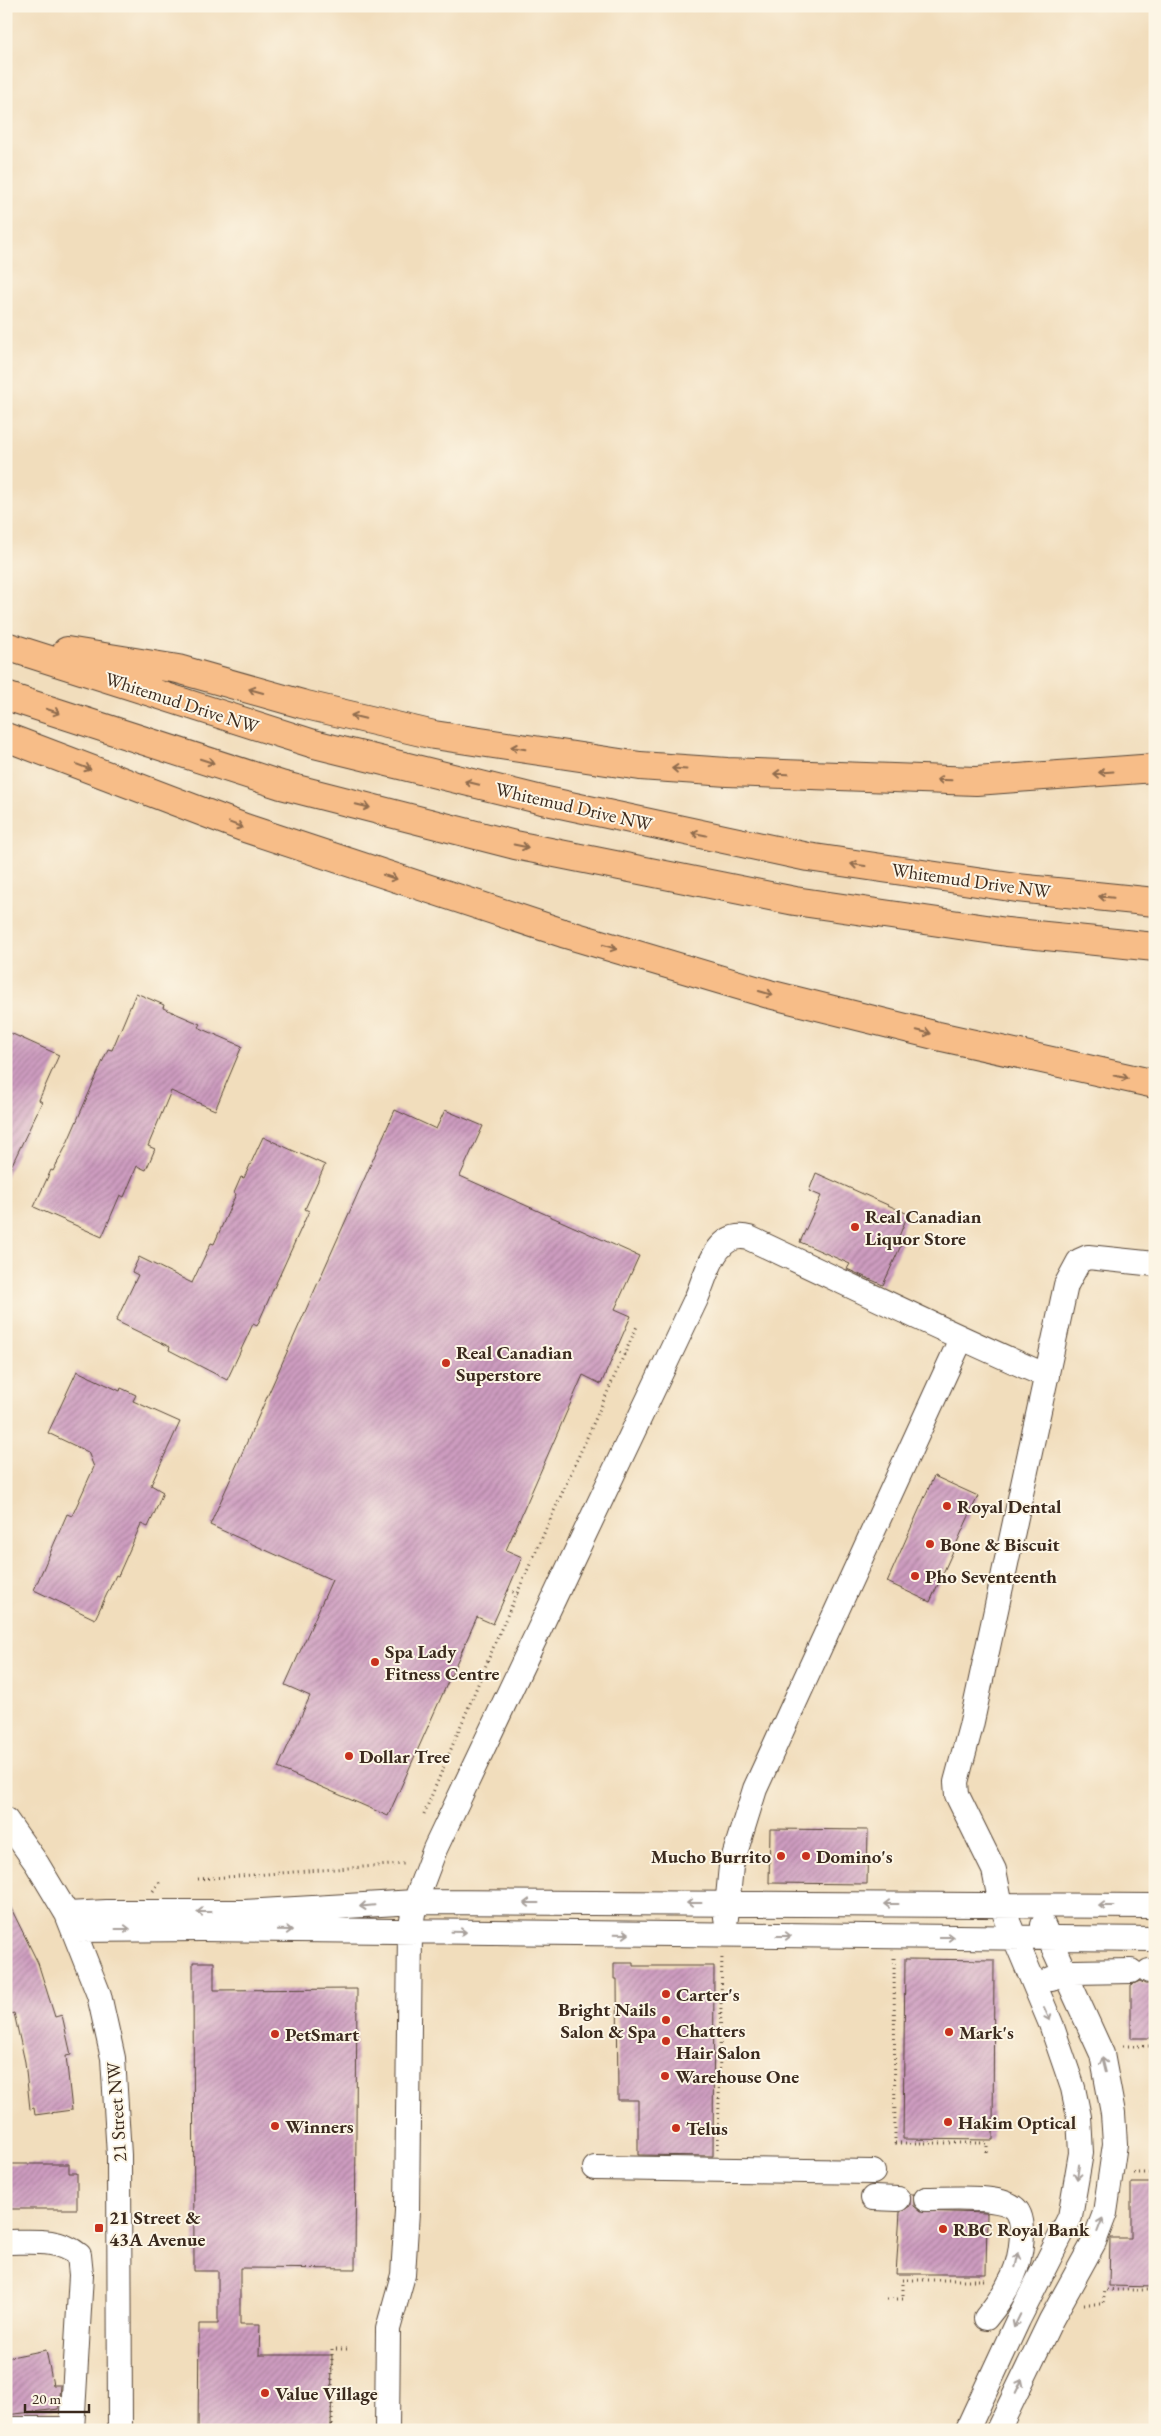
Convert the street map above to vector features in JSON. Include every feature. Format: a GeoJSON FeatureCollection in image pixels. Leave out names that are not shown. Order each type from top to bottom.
{"type":"FeatureCollection","features":[{"type":"Feature","properties":{"kind":"highway"},"geometry":{"type":"LineString","coordinates":[[6,641],[178,669],[302,704],[434,735],[640,766],[976,781],[1155,768]]}},
{"type":"Feature","properties":{"kind":"highway","name":"Whitemud Drive NW"},"geometry":{"type":"LineString","coordinates":[[6,646],[314,744],[552,802],[808,857],[1017,888],[1155,902]]}},
{"type":"Feature","properties":{"kind":"highway"},"geometry":{"type":"LineString","coordinates":[[6,696],[281,785],[515,845],[795,901],[1007,932],[1155,947]]}},
{"type":"Feature","properties":{"kind":"highway"},"geometry":{"type":"LineString","coordinates":[[6,737],[245,828],[564,933],[769,994],[938,1036],[1155,1084]]}},
{"type":"Feature","properties":{"kind":"street"},"geometry":{"type":"LineString","coordinates":[[387,2430],[388,2329],[403,2275],[407,2211],[410,1931],[415,1902],[434,1849],[696,1299],[715,1254],[722,1244],[736,1238],[749,1238],[961,1339],[1047,1376]]}},
{"type":"Feature","properties":{"kind":"street"},"geometry":{"type":"LineString","coordinates":[[967,2430],[1018,2320],[1070,2217],[1080,2153],[1080,2116],[1073,2088],[1051,2024],[1001,1905],[994,1870],[957,1795],[956,1782],[971,1726],[1066,1285],[1080,1261],[1088,1257],[1155,1264]]}},
{"type":"Feature","properties":{"kind":"street"},"geometry":{"type":"LineString","coordinates":[[724,1942],[726,1903],[734,1853],[755,1788],[961,1339]]}},
{"type":"Feature","properties":{"kind":"street","name":"21 Street NW"},"geometry":{"type":"LineString","coordinates":[[6,1820],[38,1864],[71,1922],[99,1995],[113,2058],[119,2135],[120,2430]]}},
{"type":"Feature","properties":{"kind":"street"},"geometry":{"type":"LineString","coordinates":[[994,1870],[1033,1905],[1050,1938],[1102,2054],[1114,2113],[1115,2144],[1105,2213],[1094,2242],[1051,2320],[998,2430]]}},
{"type":"Feature","properties":{"kind":"street"},"geometry":{"type":"LineString","coordinates":[[71,1922],[107,1912],[244,1912],[415,1902],[1155,1906]]}},
{"type":"Feature","properties":{"kind":"street"},"geometry":{"type":"LineString","coordinates":[[71,1922],[122,1928],[410,1931],[724,1942],[1015,1937],[1155,1939]]}},
{"type":"Feature","properties":{"kind":"street"},"geometry":{"type":"LineString","coordinates":[[1034,1986],[1065,1973],[1145,1971]]}},
{"type":"Feature","properties":{"kind":"street"},"geometry":{"type":"LineString","coordinates":[[595,2168],[873,2172]]}},
{"type":"Feature","properties":{"kind":"street"},"geometry":{"type":"LineString","coordinates":[[873,2198],[898,2199]]}},
{"type":"Feature","properties":{"kind":"street"},"geometry":{"type":"LineString","coordinates":[[926,2199],[972,2199],[1001,2202],[1013,2206],[1019,2213],[1022,2223],[1020,2246],[1014,2274],[986,2318]]}},
{"type":"Feature","properties":{"kind":"street"},"geometry":{"type":"LineString","coordinates":[[6,2242],[45,2242],[68,2246],[79,2255],[81,2275],[72,2430],[6,2429]]}},
{"type":"Feature","properties":{"kind":"path"},"geometry":{"type":"LineString","coordinates":[[422,1819],[501,1629],[638,1324]]}},
{"type":"Feature","properties":{"kind":"path"},"geometry":{"type":"LineString","coordinates":[[615,1350],[625,1355]]}},
{"type":"Feature","properties":{"kind":"path"},"geometry":{"type":"LineString","coordinates":[[508,1590],[518,1594]]}},
{"type":"Feature","properties":{"kind":"path"},"geometry":{"type":"LineString","coordinates":[[198,1879],[404,1864],[407,1855]]}},
{"type":"Feature","properties":{"kind":"path"},"geometry":{"type":"LineString","coordinates":[[724,1942],[718,2152],[724,2152]]}},
{"type":"Feature","properties":{"kind":"path"},"geometry":{"type":"LineString","coordinates":[[894,1950],[895,2142],[987,2143],[987,2154]]}},
{"type":"Feature","properties":{"kind":"path"},"geometry":{"type":"LineString","coordinates":[[1116,2046],[1155,2046]]}},
{"type":"Feature","properties":{"kind":"path"},"geometry":{"type":"LineString","coordinates":[[1134,2173],[1155,2173]]}},
{"type":"Feature","properties":{"kind":"path"},"geometry":{"type":"LineString","coordinates":[[888,2299],[903,2299],[903,2280],[986,2280],[986,2286]]}},
{"type":"Feature","properties":{"kind":"path"},"geometry":{"type":"LineString","coordinates":[[1105,2290],[1155,2290]]}},
{"type":"Feature","properties":{"kind":"path"},"geometry":{"type":"LineString","coordinates":[[332,2430],[332,2349],[349,2349]]}},
{"type":"Feature","properties":{"kind":"building"},"geometry":{"type":"Polygon","coordinates":[[[136,993],[164,1005],[163,1008],[200,1024],[198,1027],[242,1046],[215,1110],[171,1091],[148,1146],[155,1149],[146,1170],[137,1166],[124,1197],[120,1195],[102,1237],[34,1207],[51,1170],[53,1171],[65,1148],[108,1049],[112,1050],[136,993]]]}},
{"type":"Feature","properties":{"kind":"building"},"geometry":{"type":"Polygon","coordinates":[[[6,1031],[59,1055],[39,1100],[42,1102],[6,1177],[6,1031]]]}},
{"type":"Feature","properties":{"kind":"building","name":"Real Canadian Superstore"},"geometry":{"type":"Polygon","coordinates":[[[395,1110],[436,1129],[445,1110],[483,1126],[460,1176],[639,1256],[615,1309],[631,1316],[601,1384],[583,1375],[506,1550],[522,1557],[493,1624],[477,1617],[388,1816],[278,1768],[310,1696],[285,1685],[332,1580],[210,1525],[395,1110]]]}},
{"type":"Feature","properties":{"kind":"building"},"geometry":{"type":"Polygon","coordinates":[[[263,1137],[325,1165],[305,1209],[309,1211],[257,1326],[253,1324],[227,1380],[169,1350],[170,1347],[116,1321],[138,1275],[132,1272],[139,1257],[192,1283],[211,1243],[214,1244],[236,1194],[234,1193],[241,1177],[244,1178],[263,1137]]]}},
{"type":"Feature","properties":{"kind":"building","name":"Real Canadian Liquor Store"},"geometry":{"type":"Polygon","coordinates":[[[816,1173],[908,1214],[898,1239],[903,1241],[883,1285],[847,1269],[850,1264],[800,1242],[821,1196],[809,1191],[816,1173]]]}},
{"type":"Feature","properties":{"kind":"building"},"geometry":{"type":"Polygon","coordinates":[[[77,1371],[120,1391],[121,1388],[136,1395],[133,1401],[180,1422],[151,1485],[163,1492],[155,1512],[148,1527],[141,1524],[118,1576],[116,1575],[95,1619],[34,1590],[67,1514],[72,1516],[94,1467],[88,1452],[48,1433],[77,1371]]]}},
{"type":"Feature","properties":{"kind":"building"},"geometry":{"type":"Polygon","coordinates":[[[934,1476],[978,1496],[930,1602],[887,1582],[934,1476]]]}},
{"type":"Feature","properties":{"kind":"building"},"geometry":{"type":"Polygon","coordinates":[[[770,1829],[868,1830],[867,1884],[769,1883],[770,1829]]]}},
{"type":"Feature","properties":{"kind":"building"},"geometry":{"type":"Polygon","coordinates":[[[6,1898],[38,1963],[55,2017],[62,2015],[71,2055],[66,2056],[72,2110],[35,2115],[34,2108],[30,2109],[25,2062],[14,2013],[6,2015],[6,1898]]]}},
{"type":"Feature","properties":{"kind":"building","name":"Mark's"},"geometry":{"type":"Polygon","coordinates":[[[905,1959],[994,1960],[993,2140],[903,2139],[905,1959]]]}},
{"type":"Feature","properties":{"kind":"building"},"geometry":{"type":"Polygon","coordinates":[[[193,1962],[214,1962],[214,1990],[357,1989],[355,2269],[240,2268],[240,2324],[260,2324],[259,2355],[332,2355],[331,2430],[198,2430],[199,2324],[218,2324],[218,2271],[194,2271],[193,1962]]]}},
{"type":"Feature","properties":{"kind":"building"},"geometry":{"type":"Polygon","coordinates":[[[614,1963],[633,1963],[633,1966],[714,1966],[713,2156],[638,2155],[638,2100],[618,2100],[617,1979],[614,1979],[614,1963]]]}},
{"type":"Feature","properties":{"kind":"building"},"geometry":{"type":"Polygon","coordinates":[[[1140,1981],[1145,1984],[1155,1984],[1155,2038],[1131,2038],[1131,1985],[1140,1981]]]}},
{"type":"Feature","properties":{"kind":"building"},"geometry":{"type":"Polygon","coordinates":[[[6,2164],[69,2164],[69,2173],[77,2173],[77,2209],[6,2209],[6,2164]]]}},
{"type":"Feature","properties":{"kind":"building"},"geometry":{"type":"Polygon","coordinates":[[[1131,2183],[1155,2183],[1155,2287],[1109,2286],[1110,2238],[1131,2238],[1131,2183]]]}},
{"type":"Feature","properties":{"kind":"building","name":"RBC Royal Bank"},"geometry":{"type":"Polygon","coordinates":[[[910,2194],[914,2194],[914,2206],[920,2211],[987,2213],[986,2274],[896,2274],[900,2212],[910,2206],[910,2194]]]}},
{"type":"Feature","properties":{"kind":"building"},"geometry":{"type":"Polygon","coordinates":[[[46,2350],[53,2385],[61,2385],[59,2409],[6,2415],[6,2358],[46,2350]]]}},
{"type":"Feature","properties":{"kind":"place","name":"Real Canadian Liquor Store"},"geometry":{"type":"Point","coordinates":[855,1227]}},
{"type":"Feature","properties":{"kind":"place","name":"Real Canadian Superstore"},"geometry":{"type":"Point","coordinates":[446,1363]}},
{"type":"Feature","properties":{"kind":"place","name":"Royal Dental"},"geometry":{"type":"Point","coordinates":[947,1506]}},
{"type":"Feature","properties":{"kind":"place","name":"Bone & Biscuit"},"geometry":{"type":"Point","coordinates":[930,1544]}},
{"type":"Feature","properties":{"kind":"place","name":"Pho Seventeenth"},"geometry":{"type":"Point","coordinates":[915,1576]}},
{"type":"Feature","properties":{"kind":"place","name":"Spa Lady Fitness Centre"},"geometry":{"type":"Point","coordinates":[375,1662]}},
{"type":"Feature","properties":{"kind":"place","name":"Dollar Tree"},"geometry":{"type":"Point","coordinates":[349,1756]}},
{"type":"Feature","properties":{"kind":"place","name":"Mucho Burrito"},"geometry":{"type":"Point","coordinates":[781,1856]}},
{"type":"Feature","properties":{"kind":"place","name":"Domino's"},"geometry":{"type":"Point","coordinates":[806,1856]}},
{"type":"Feature","properties":{"kind":"place","name":"Carter's"},"geometry":{"type":"Point","coordinates":[666,1994]}},
{"type":"Feature","properties":{"kind":"place","name":"Bright Nails Salon & Spa"},"geometry":{"type":"Point","coordinates":[666,2020]}},
{"type":"Feature","properties":{"kind":"place","name":"Mark's"},"geometry":{"type":"Point","coordinates":[949,2032]}},
{"type":"Feature","properties":{"kind":"place","name":"PetSmart"},"geometry":{"type":"Point","coordinates":[275,2034]}},
{"type":"Feature","properties":{"kind":"place","name":"Chatters Hair Salon"},"geometry":{"type":"Point","coordinates":[666,2041]}},
{"type":"Feature","properties":{"kind":"place","name":"Warehouse One"},"geometry":{"type":"Point","coordinates":[665,2076]}},
{"type":"Feature","properties":{"kind":"place","name":"Hakim Optical"},"geometry":{"type":"Point","coordinates":[948,2122]}},
{"type":"Feature","properties":{"kind":"place","name":"Winners"},"geometry":{"type":"Point","coordinates":[275,2126]}},
{"type":"Feature","properties":{"kind":"place","name":"Telus"},"geometry":{"type":"Point","coordinates":[676,2128]}},
{"type":"Feature","properties":{"kind":"place","name":"21 Street & 43A Avenue"},"geometry":{"type":"Point","coordinates":[99,2228]}},
{"type":"Feature","properties":{"kind":"place","name":"RBC Royal Bank"},"geometry":{"type":"Point","coordinates":[943,2229]}},
{"type":"Feature","properties":{"kind":"place","name":"Value Village"},"geometry":{"type":"Point","coordinates":[265,2393]}}]}
